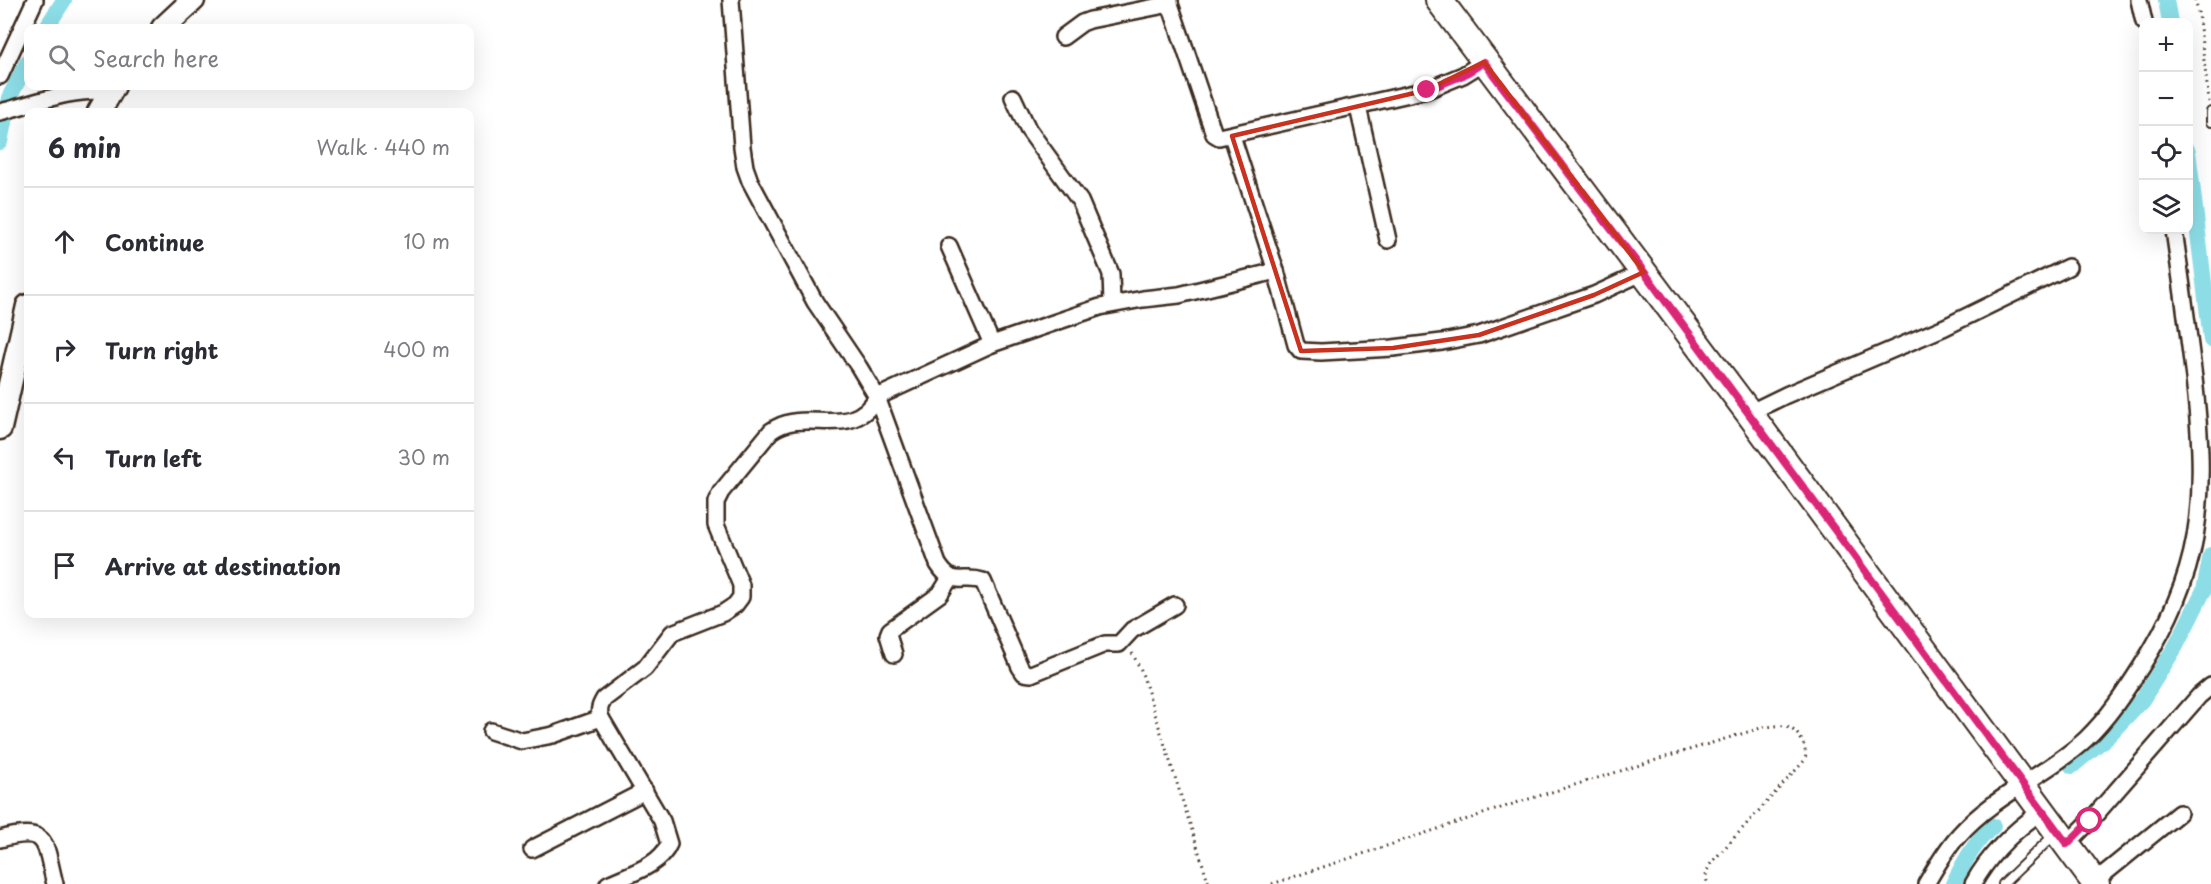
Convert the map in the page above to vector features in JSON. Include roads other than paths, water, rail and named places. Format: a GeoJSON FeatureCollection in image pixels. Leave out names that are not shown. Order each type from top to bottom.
{"type":"FeatureCollection","features":[{"type":"Feature","properties":{"kind":"main road"},"geometry":{"type":"LineString","coordinates":[[167,24],[193,0]]}},
{"type":"Feature","properties":{"kind":"main road"},"geometry":{"type":"LineString","coordinates":[[1439,0],[1644,272],[2095,883]]}},
{"type":"Feature","properties":{"kind":"main road"},"geometry":{"type":"LineString","coordinates":[[0,428],[24,323]]}},
{"type":"Feature","properties":{"kind":"street"},"geometry":{"type":"LineString","coordinates":[[0,76],[35,0]]}},
{"type":"Feature","properties":{"kind":"street"},"geometry":{"type":"LineString","coordinates":[[731,0],[742,147],[750,181],[815,302],[860,367],[877,397],[938,564],[944,574],[950,578],[984,581],[1020,667],[1024,673],[1031,674],[1105,644],[1119,644],[1132,630],[1175,605]]}},
{"type":"Feature","properties":{"kind":"street"},"geometry":{"type":"LineString","coordinates":[[2139,0],[2144,18]]}},
{"type":"Feature","properties":{"kind":"street"},"geometry":{"type":"LineString","coordinates":[[1063,37],[1090,20],[1170,2],[1214,134],[1219,137],[1232,136],[1427,90],[1463,75],[1484,62]]}},
{"type":"Feature","properties":{"kind":"street"},"geometry":{"type":"LineString","coordinates":[[0,112],[84,90],[100,90],[107,97]]}},
{"type":"Feature","properties":{"kind":"street"},"geometry":{"type":"LineString","coordinates":[[1013,97],[1028,129],[1080,201],[1110,274],[1112,303]]}},
{"type":"Feature","properties":{"kind":"street"},"geometry":{"type":"LineString","coordinates":[[1358,107],[1388,240]]}},
{"type":"Feature","properties":{"kind":"street"},"geometry":{"type":"LineString","coordinates":[[1232,136],[1276,271],[1298,349],[1301,351],[1402,347],[1479,335],[1594,296],[1644,272]]}},
{"type":"Feature","properties":{"kind":"street"},"geometry":{"type":"LineString","coordinates":[[1926,884],[1942,857],[1960,834],[1990,809],[2054,765],[2086,738],[2111,710],[2150,653],[2170,614],[2187,570],[2199,506],[2200,439],[2188,324],[2175,234]]}},
{"type":"Feature","properties":{"kind":"street"},"geometry":{"type":"LineString","coordinates":[[949,246],[992,344]]}},
{"type":"Feature","properties":{"kind":"street"},"geometry":{"type":"LineString","coordinates":[[1749,414],[1786,395],[1945,327],[2068,267]]}},
{"type":"Feature","properties":{"kind":"street"},"geometry":{"type":"LineString","coordinates":[[608,884],[658,860],[665,853],[669,844],[664,827],[645,791],[600,718],[598,711],[604,699],[645,668],[672,633],[723,613],[735,605],[741,597],[741,585],[716,525],[716,502],[721,492],[771,431],[780,424],[794,421],[847,422],[860,417],[871,408],[877,397],[992,344],[1112,303],[1179,295],[1276,271]]}},
{"type":"Feature","properties":{"kind":"street"},"geometry":{"type":"LineString","coordinates":[[894,654],[888,635],[890,630],[939,594],[950,578]]}},
{"type":"Feature","properties":{"kind":"street"},"geometry":{"type":"LineString","coordinates":[[2062,838],[2090,821],[2199,696],[2211,686]]}},
{"type":"Feature","properties":{"kind":"street"},"geometry":{"type":"LineString","coordinates":[[491,731],[522,741],[553,735],[600,718]]}},
{"type":"Feature","properties":{"kind":"street"},"geometry":{"type":"LineString","coordinates":[[532,849],[645,791]]}},
{"type":"Feature","properties":{"kind":"street"},"geometry":{"type":"LineString","coordinates":[[1973,884],[1984,864],[2001,844],[2013,832],[2042,811]]}},
{"type":"Feature","properties":{"kind":"street"},"geometry":{"type":"LineString","coordinates":[[2095,883],[2179,813]]}},
{"type":"Feature","properties":{"kind":"street"},"geometry":{"type":"LineString","coordinates":[[0,839],[21,834],[40,837],[45,845],[55,884]]}},
{"type":"Feature","properties":{"kind":"lane"},"geometry":{"type":"LineString","coordinates":[[2003,884],[2062,838]]}},
{"type":"Feature","properties":{"kind":"waterway"},"geometry":{"type":"LineString","coordinates":[[49,24],[64,0]]}},
{"type":"Feature","properties":{"kind":"waterway"},"geometry":{"type":"LineString","coordinates":[[2166,0],[2169,18]]}},
{"type":"Feature","properties":{"kind":"waterway"},"geometry":{"type":"LineString","coordinates":[[0,142],[9,98],[24,69]]}},
{"type":"Feature","properties":{"kind":"waterway"},"geometry":{"type":"LineString","coordinates":[[2192,180],[2211,340]]}},
{"type":"Feature","properties":{"kind":"waterway"},"geometry":{"type":"LineString","coordinates":[[2072,766],[2109,735],[2142,700],[2176,646],[2204,590],[2211,555]]}},
{"type":"Feature","properties":{"kind":"waterway"},"geometry":{"type":"LineString","coordinates":[[1953,884],[1975,846],[1993,826]]}}]}
